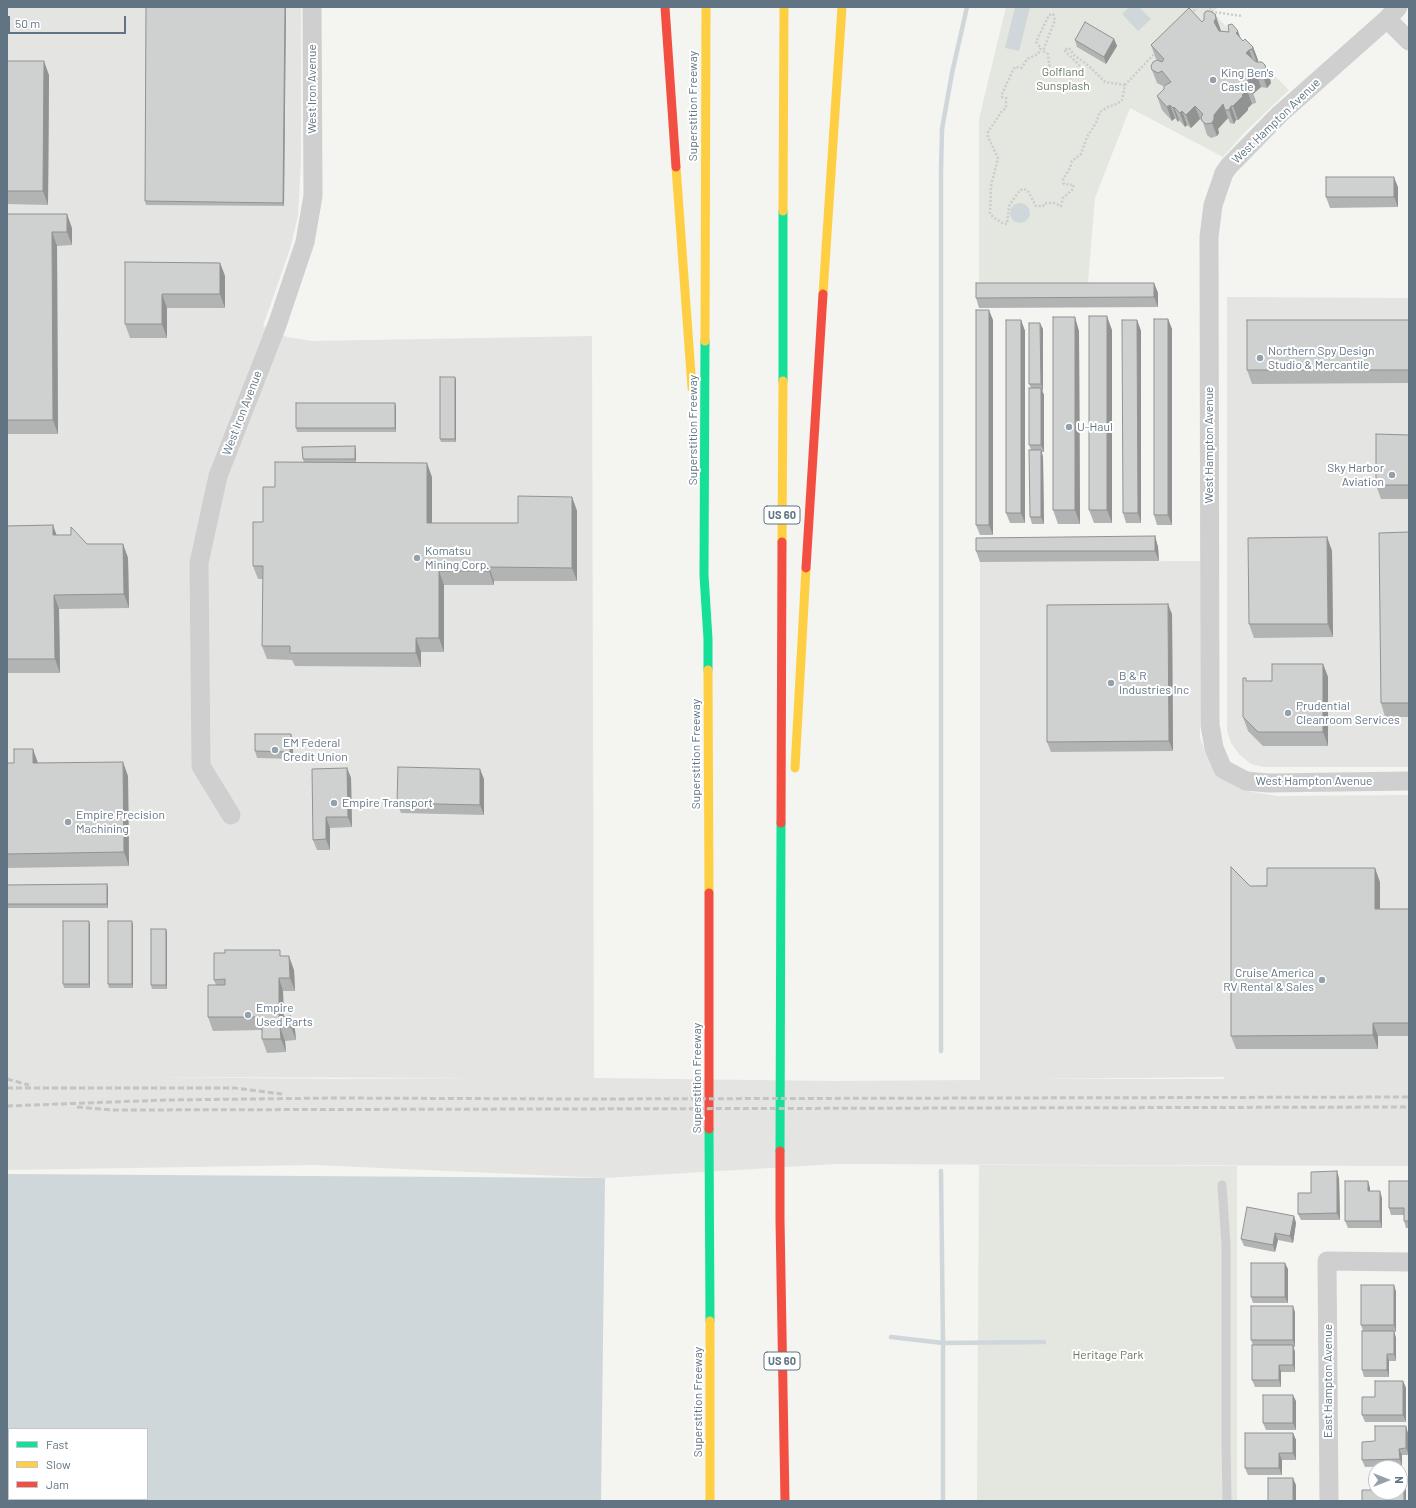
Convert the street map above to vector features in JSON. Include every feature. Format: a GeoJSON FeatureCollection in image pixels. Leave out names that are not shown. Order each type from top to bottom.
{"type":"FeatureCollection","features":[{"type":"Feature","properties":{"kind":"highway"},"geometry":{"type":"LineString","coordinates":[[665,7],[692,401]]}},
{"type":"Feature","properties":{"kind":"highway","name":"Superstition Freeway"},"geometry":{"type":"LineString","coordinates":[[706,7],[704,574],[708,639],[710,1501]]}},
{"type":"Feature","properties":{"kind":"highway","name":"US 60"},"geometry":{"type":"LineString","coordinates":[[784,7],[780,1220],[785,1501]]}},
{"type":"Feature","properties":{"kind":"highway"},"geometry":{"type":"LineString","coordinates":[[794,776],[814,426],[842,7]]}},
{"type":"Feature","properties":{"kind":"highway"},"geometry":{"type":"LineString","coordinates":[[695,440],[704,574]]}},
{"type":"Feature","properties":{"kind":"highway"},"geometry":{"type":"LineString","coordinates":[[780,1023],[790,848]]}},
{"type":"Feature","properties":{"kind":"highway"},"geometry":{"type":"LineString","coordinates":[[706,1501],[710,1429]]}},
{"type":"Feature","properties":{"kind":"street","name":"West Iron Avenue"},"geometry":{"type":"LineString","coordinates":[[231,815],[201,766],[199,563],[218,476],[277,326],[305,242],[313,196],[312,7]]}},
{"type":"Feature","properties":{"kind":"street"},"geometry":{"type":"LineString","coordinates":[[1392,13],[1409,41]]}},
{"type":"Feature","properties":{"kind":"street","name":"West Hampton Avenue"},"geometry":{"type":"LineString","coordinates":[[1392,13],[1280,114],[1233,162],[1224,173],[1213,205],[1209,237],[1210,725],[1214,748],[1223,768],[1246,782],[1409,781]]}},
{"type":"Feature","properties":{"kind":"street","name":"East Hampton Avenue"},"geometry":{"type":"LineString","coordinates":[[1329,1501],[1328,1261],[1409,1262]]}},
{"type":"Feature","properties":{"kind":"lane"},"geometry":{"type":"LineString","coordinates":[[1222,1185],[1226,1245],[1227,1501]]}},
{"type":"Feature","properties":{"kind":"path"},"geometry":{"type":"LineString","coordinates":[[1187,18],[1197,7]]}},
{"type":"Feature","properties":{"kind":"path"},"geometry":{"type":"LineString","coordinates":[[1210,7],[1213,12],[1243,16]]}},
{"type":"Feature","properties":{"kind":"path"},"geometry":{"type":"LineString","coordinates":[[1125,85],[1105,82],[1089,66],[1074,55],[1069,48],[1064,50],[1080,69],[1074,76],[1070,78],[1064,74],[1050,70],[1048,54],[1043,51],[1055,20],[1053,14],[1049,15],[1036,42],[1040,48],[1038,54],[1028,59],[1021,68],[1015,67],[1013,70],[1002,94],[1002,97],[1006,98],[1006,108],[1002,111],[988,132],[988,137],[998,158],[991,186],[990,213],[993,217],[1004,224],[1007,224],[1009,206],[1020,190],[1024,189],[1028,191],[1036,206],[1043,206],[1045,203],[1054,203],[1061,206],[1063,198],[1074,189],[1074,185],[1064,184],[1063,179],[1072,162],[1080,154],[1100,112],[1122,100],[1125,85],[1156,52]]}},
{"type":"Feature","properties":{"kind":"shaded area"},"geometry":{"type":"Polygon","coordinates":[[[7,7],[301,7],[301,159],[298,216],[290,249],[263,326],[287,337],[312,341],[592,336],[594,1078],[835,1081],[980,1080],[980,562],[1200,561],[1200,738],[1212,764],[1223,778],[1234,786],[1252,792],[1278,796],[1409,795],[1409,1166],[836,1164],[605,1178],[314,1165],[7,1170],[7,7]],[[148,1077],[334,1079],[483,1078],[148,1077]],[[1225,1077],[1030,1079],[1223,1079],[1225,1077]]]}},
{"type":"Feature","properties":{"kind":"shaded area"},"geometry":{"type":"Polygon","coordinates":[[[1015,7],[1030,7],[1019,51],[1005,48],[1015,7]]]}},
{"type":"Feature","properties":{"kind":"shaded area"},"geometry":{"type":"Polygon","coordinates":[[[1129,7],[1139,7],[1151,19],[1138,31],[1122,14],[1129,7]]]}},
{"type":"Feature","properties":{"kind":"shaded area"},"geometry":{"type":"Polygon","coordinates":[[[1020,203],[1027,206],[1030,213],[1027,220],[1020,223],[1013,220],[1010,213],[1013,206],[1020,203]]]}},
{"type":"Feature","properties":{"kind":"shaded area"},"geometry":{"type":"Polygon","coordinates":[[[1227,297],[1409,298],[1409,767],[1263,767],[1251,764],[1239,754],[1231,743],[1227,731],[1227,297]]]}},
{"type":"Feature","properties":{"kind":"shaded area"},"geometry":{"type":"Polygon","coordinates":[[[7,1174],[605,1178],[601,1501],[7,1501],[7,1174]]]}},
{"type":"Feature","properties":{"kind":"green space","name":"Golfland Sunsplash"},"geometry":{"type":"Polygon","coordinates":[[[1006,7],[1218,7],[1213,12],[1243,45],[1289,90],[1244,133],[1223,157],[1130,108],[1095,198],[1087,293],[979,293],[979,119],[1006,7]]]}},
{"type":"Feature","properties":{"kind":"green space","name":"Heritage Park"},"geometry":{"type":"Polygon","coordinates":[[[979,1165],[1237,1166],[1237,1501],[977,1501],[979,1165]]]}},
{"type":"Feature","properties":{"kind":"building"},"geometry":{"type":"Polygon","coordinates":[[[146,7],[285,7],[283,203],[145,201],[146,7]]]}},
{"type":"Feature","properties":{"kind":"building","name":"King Ben's Castle"},"geometry":{"type":"Polygon","coordinates":[[[1189,8],[1202,22],[1206,11],[1210,11],[1215,14],[1216,18],[1214,22],[1219,31],[1229,32],[1228,25],[1232,24],[1238,31],[1236,33],[1243,41],[1245,39],[1253,47],[1246,53],[1256,62],[1262,62],[1266,69],[1262,74],[1256,73],[1245,83],[1250,85],[1251,89],[1247,90],[1229,110],[1225,110],[1223,104],[1214,115],[1212,123],[1206,124],[1202,121],[1201,117],[1203,114],[1195,106],[1186,115],[1182,111],[1180,113],[1170,105],[1167,107],[1157,96],[1164,89],[1164,86],[1171,82],[1162,71],[1158,73],[1152,70],[1151,66],[1153,62],[1157,60],[1162,62],[1164,59],[1151,45],[1189,8]]]}},
{"type":"Feature","properties":{"kind":"building"},"geometry":{"type":"Polygon","coordinates":[[[1085,22],[1114,39],[1104,57],[1075,40],[1085,22]]]}},
{"type":"Feature","properties":{"kind":"building"},"geometry":{"type":"Polygon","coordinates":[[[7,61],[44,61],[43,191],[7,191],[7,61]]]}},
{"type":"Feature","properties":{"kind":"building"},"geometry":{"type":"Polygon","coordinates":[[[1326,177],[1394,177],[1394,197],[1326,197],[1326,177]]]}},
{"type":"Feature","properties":{"kind":"building"},"geometry":{"type":"Polygon","coordinates":[[[7,214],[67,214],[67,232],[52,232],[53,420],[7,420],[7,214]]]}},
{"type":"Feature","properties":{"kind":"building"},"geometry":{"type":"Polygon","coordinates":[[[125,262],[220,263],[220,294],[162,294],[162,324],[125,324],[125,262]]]}},
{"type":"Feature","properties":{"kind":"building"},"geometry":{"type":"Polygon","coordinates":[[[976,283],[1154,283],[1154,297],[976,298],[976,283]]]}},
{"type":"Feature","properties":{"kind":"building"},"geometry":{"type":"Polygon","coordinates":[[[976,310],[989,310],[989,525],[976,525],[976,310]]]}},
{"type":"Feature","properties":{"kind":"building"},"geometry":{"type":"Polygon","coordinates":[[[1089,316],[1107,316],[1107,510],[1089,510],[1089,316]]]}},
{"type":"Feature","properties":{"kind":"building"},"geometry":{"type":"Polygon","coordinates":[[[1053,317],[1075,317],[1075,510],[1053,510],[1053,317]]]}},
{"type":"Feature","properties":{"kind":"building"},"geometry":{"type":"Polygon","coordinates":[[[1154,319],[1168,319],[1168,515],[1154,515],[1154,319]]]}},
{"type":"Feature","properties":{"kind":"building"},"geometry":{"type":"Polygon","coordinates":[[[1006,320],[1021,320],[1021,513],[1006,513],[1006,320]]]}},
{"type":"Feature","properties":{"kind":"building"},"geometry":{"type":"Polygon","coordinates":[[[1122,320],[1137,320],[1138,513],[1123,513],[1122,320]]]}},
{"type":"Feature","properties":{"kind":"building"},"geometry":{"type":"Polygon","coordinates":[[[1247,320],[1409,320],[1409,370],[1247,370],[1247,320]]]}},
{"type":"Feature","properties":{"kind":"building"},"geometry":{"type":"Polygon","coordinates":[[[1029,323],[1040,323],[1041,384],[1029,384],[1029,323]]]}},
{"type":"Feature","properties":{"kind":"building"},"geometry":{"type":"Polygon","coordinates":[[[440,377],[455,377],[455,439],[440,439],[440,377]]]}},
{"type":"Feature","properties":{"kind":"building"},"geometry":{"type":"Polygon","coordinates":[[[1029,388],[1041,388],[1041,445],[1029,445],[1029,388]]]}},
{"type":"Feature","properties":{"kind":"building"},"geometry":{"type":"Polygon","coordinates":[[[296,403],[395,403],[395,428],[296,428],[296,403]]]}},
{"type":"Feature","properties":{"kind":"building"},"geometry":{"type":"Polygon","coordinates":[[[1376,434],[1409,435],[1409,485],[1376,485],[1376,434]]]}},
{"type":"Feature","properties":{"kind":"building"},"geometry":{"type":"Polygon","coordinates":[[[355,446],[355,459],[303,459],[302,447],[355,446]]]}},
{"type":"Feature","properties":{"kind":"building"},"geometry":{"type":"Polygon","coordinates":[[[1029,450],[1041,450],[1041,517],[1030,517],[1029,450]]]}},
{"type":"Feature","properties":{"kind":"building","name":"Komatsu Mining Corp."},"geometry":{"type":"Polygon","coordinates":[[[275,462],[427,463],[427,523],[518,523],[518,496],[572,497],[572,568],[489,567],[489,571],[439,571],[439,638],[416,638],[416,653],[290,653],[290,646],[262,646],[263,566],[253,566],[253,522],[263,522],[263,487],[275,487],[275,462]]]}},
{"type":"Feature","properties":{"kind":"building"},"geometry":{"type":"Polygon","coordinates":[[[53,525],[53,535],[71,535],[71,527],[87,544],[123,544],[124,594],[54,595],[55,659],[7,659],[7,526],[53,525]]]}},
{"type":"Feature","properties":{"kind":"building"},"geometry":{"type":"Polygon","coordinates":[[[1409,532],[1409,703],[1381,703],[1379,533],[1409,532]]]}},
{"type":"Feature","properties":{"kind":"building"},"geometry":{"type":"Polygon","coordinates":[[[1155,536],[1155,551],[976,551],[976,538],[1155,536]]]}},
{"type":"Feature","properties":{"kind":"building"},"geometry":{"type":"Polygon","coordinates":[[[1327,537],[1328,624],[1249,624],[1248,538],[1327,537]]]}},
{"type":"Feature","properties":{"kind":"building","name":"B & R Industries Inc"},"geometry":{"type":"Polygon","coordinates":[[[1168,604],[1169,741],[1047,742],[1047,605],[1168,604]]]}},
{"type":"Feature","properties":{"kind":"building","name":"Prudential Cleanroom Services"},"geometry":{"type":"Polygon","coordinates":[[[1272,664],[1323,664],[1323,732],[1258,732],[1243,717],[1243,678],[1246,678],[1246,681],[1272,681],[1272,664]]]}},
{"type":"Feature","properties":{"kind":"building"},"geometry":{"type":"Polygon","coordinates":[[[255,734],[291,734],[290,752],[255,751],[255,734]]]}},
{"type":"Feature","properties":{"kind":"building","name":"Empire Precision Machining"},"geometry":{"type":"Polygon","coordinates":[[[14,749],[33,749],[33,763],[123,762],[124,852],[7,854],[7,763],[14,763],[14,749]]]}},
{"type":"Feature","properties":{"kind":"building"},"geometry":{"type":"Polygon","coordinates":[[[398,767],[480,769],[480,805],[397,803],[398,767]]]}},
{"type":"Feature","properties":{"kind":"building","name":"Empire Transport"},"geometry":{"type":"Polygon","coordinates":[[[347,768],[348,817],[326,817],[326,839],[313,840],[312,769],[347,768]]]}},
{"type":"Feature","properties":{"kind":"building","name":"Cruise America RV Rental & Sales"},"geometry":{"type":"Polygon","coordinates":[[[1231,867],[1250,886],[1267,886],[1267,868],[1375,868],[1375,909],[1409,909],[1409,1023],[1373,1023],[1373,1035],[1231,1036],[1231,867]]]}},
{"type":"Feature","properties":{"kind":"building"},"geometry":{"type":"Polygon","coordinates":[[[107,884],[107,904],[7,904],[7,885],[107,884]]]}},
{"type":"Feature","properties":{"kind":"building"},"geometry":{"type":"Polygon","coordinates":[[[63,921],[89,921],[89,984],[63,984],[63,921]]]}},
{"type":"Feature","properties":{"kind":"building"},"geometry":{"type":"Polygon","coordinates":[[[108,921],[132,921],[132,984],[108,984],[108,921]]]}},
{"type":"Feature","properties":{"kind":"building"},"geometry":{"type":"Polygon","coordinates":[[[151,929],[166,929],[166,985],[151,985],[151,929]]]}},
{"type":"Feature","properties":{"kind":"building","name":"Empire Used Parts"},"geometry":{"type":"Polygon","coordinates":[[[225,950],[280,950],[280,956],[289,956],[290,978],[279,978],[279,1017],[291,1016],[291,1027],[280,1027],[281,1039],[262,1039],[262,1017],[208,1017],[208,985],[225,985],[225,979],[214,980],[214,953],[225,953],[225,950]]]}},
{"type":"Feature","properties":{"kind":"building"},"geometry":{"type":"Polygon","coordinates":[[[1337,1171],[1337,1213],[1298,1214],[1298,1193],[1311,1193],[1311,1172],[1337,1171]]]}},
{"type":"Feature","properties":{"kind":"building"},"geometry":{"type":"Polygon","coordinates":[[[1345,1181],[1368,1181],[1368,1191],[1380,1191],[1380,1221],[1345,1221],[1345,1181]]]}},
{"type":"Feature","properties":{"kind":"building"},"geometry":{"type":"Polygon","coordinates":[[[1389,1181],[1409,1181],[1409,1221],[1404,1221],[1404,1208],[1389,1208],[1389,1181]]]}},
{"type":"Feature","properties":{"kind":"building"},"geometry":{"type":"Polygon","coordinates":[[[1247,1207],[1294,1216],[1290,1236],[1275,1233],[1273,1245],[1241,1239],[1247,1207]]]}},
{"type":"Feature","properties":{"kind":"building"},"geometry":{"type":"Polygon","coordinates":[[[1251,1263],[1285,1263],[1285,1297],[1251,1297],[1251,1263]]]}},
{"type":"Feature","properties":{"kind":"building"},"geometry":{"type":"Polygon","coordinates":[[[1361,1285],[1394,1285],[1394,1325],[1361,1325],[1361,1285]]]}},
{"type":"Feature","properties":{"kind":"building"},"geometry":{"type":"Polygon","coordinates":[[[1251,1306],[1293,1306],[1293,1340],[1251,1340],[1251,1306]]]}},
{"type":"Feature","properties":{"kind":"building"},"geometry":{"type":"Polygon","coordinates":[[[1362,1331],[1394,1331],[1394,1354],[1387,1354],[1387,1370],[1362,1370],[1362,1331]]]}},
{"type":"Feature","properties":{"kind":"building"},"geometry":{"type":"Polygon","coordinates":[[[1252,1345],[1293,1345],[1293,1365],[1279,1365],[1279,1380],[1252,1380],[1252,1345]]]}},
{"type":"Feature","properties":{"kind":"building"},"geometry":{"type":"Polygon","coordinates":[[[1375,1381],[1403,1381],[1403,1415],[1362,1415],[1362,1397],[1375,1397],[1375,1381]]]}},
{"type":"Feature","properties":{"kind":"building"},"geometry":{"type":"Polygon","coordinates":[[[1263,1395],[1293,1395],[1293,1423],[1263,1423],[1263,1395]]]}},
{"type":"Feature","properties":{"kind":"building"},"geometry":{"type":"Polygon","coordinates":[[[1375,1426],[1406,1426],[1406,1448],[1399,1449],[1400,1459],[1362,1460],[1362,1442],[1375,1441],[1375,1426]]]}},
{"type":"Feature","properties":{"kind":"building"},"geometry":{"type":"Polygon","coordinates":[[[1245,1433],[1293,1433],[1293,1453],[1279,1453],[1279,1468],[1245,1468],[1245,1433]]]}},
{"type":"Feature","properties":{"kind":"building"},"geometry":{"type":"Polygon","coordinates":[[[1268,1478],[1293,1478],[1293,1501],[1268,1501],[1268,1478]]]}},
{"type":"Feature","properties":{"kind":"building"},"geometry":{"type":"Polygon","coordinates":[[[1362,1490],[1368,1490],[1368,1500],[1404,1501],[1362,1501],[1362,1490]]]}},
{"type":"Feature","properties":{"kind":"waterway"},"geometry":{"type":"LineString","coordinates":[[941,1051],[942,129],[952,73],[967,7]]}},
{"type":"Feature","properties":{"kind":"waterway"},"geometry":{"type":"LineString","coordinates":[[941,1171],[943,1501]]}},
{"type":"Feature","properties":{"kind":"waterway"},"geometry":{"type":"LineString","coordinates":[[891,1337],[943,1343],[1044,1342]]}},
{"type":"Feature","properties":{"kind":"railway"},"geometry":{"type":"LineString","coordinates":[[7,1079],[29,1085]]}},
{"type":"Feature","properties":{"kind":"railway"},"geometry":{"type":"LineString","coordinates":[[7,1088],[235,1088],[282,1094]]}},
{"type":"Feature","properties":{"kind":"railway"},"geometry":{"type":"LineString","coordinates":[[7,1106],[165,1100],[334,1098],[581,1099],[1409,1097]]}},
{"type":"Feature","properties":{"kind":"railway"},"geometry":{"type":"LineString","coordinates":[[77,1107],[114,1110],[1409,1107]]}},
{"type":"Feature","properties":{"kind":"traffic: fast"},"geometry":{"type":"LineString","coordinates":[[783,211],[783,381]]}},
{"type":"Feature","properties":{"kind":"traffic: fast"},"geometry":{"type":"LineString","coordinates":[[705,341],[704,575],[708,639],[708,670]]}},
{"type":"Feature","properties":{"kind":"traffic: fast"},"geometry":{"type":"LineString","coordinates":[[780,1151],[781,823]]}},
{"type":"Feature","properties":{"kind":"traffic: fast"},"geometry":{"type":"LineString","coordinates":[[709,1129],[710,1321]]}},
{"type":"Feature","properties":{"kind":"traffic: slow"},"geometry":{"type":"LineString","coordinates":[[705,341],[706,7]]}},
{"type":"Feature","properties":{"kind":"traffic: slow"},"geometry":{"type":"LineString","coordinates":[[783,211],[784,7]]}},
{"type":"Feature","properties":{"kind":"traffic: slow"},"geometry":{"type":"LineString","coordinates":[[823,294],[842,7]]}},
{"type":"Feature","properties":{"kind":"traffic: slow"},"geometry":{"type":"LineString","coordinates":[[676,167],[692,388]]}},
{"type":"Feature","properties":{"kind":"traffic: slow"},"geometry":{"type":"LineString","coordinates":[[782,542],[783,381]]}},
{"type":"Feature","properties":{"kind":"traffic: slow"},"geometry":{"type":"LineString","coordinates":[[795,768],[806,568]]}},
{"type":"Feature","properties":{"kind":"traffic: slow"},"geometry":{"type":"LineString","coordinates":[[708,670],[709,893]]}},
{"type":"Feature","properties":{"kind":"traffic: slow"},"geometry":{"type":"LineString","coordinates":[[710,1321],[710,1501]]}},
{"type":"Feature","properties":{"kind":"traffic: jam"},"geometry":{"type":"LineString","coordinates":[[665,7],[676,167]]}},
{"type":"Feature","properties":{"kind":"traffic: jam"},"geometry":{"type":"LineString","coordinates":[[806,568],[823,294]]}},
{"type":"Feature","properties":{"kind":"traffic: jam"},"geometry":{"type":"LineString","coordinates":[[781,823],[782,542]]}},
{"type":"Feature","properties":{"kind":"traffic: jam"},"geometry":{"type":"LineString","coordinates":[[709,893],[709,1129]]}},
{"type":"Feature","properties":{"kind":"traffic: jam"},"geometry":{"type":"LineString","coordinates":[[780,1151],[785,1501]]}},
{"type":"Feature","properties":{"kind":"place","name":"King Ben's Castle"},"geometry":{"type":"Point","coordinates":[1213,80]}},
{"type":"Feature","properties":{"kind":"place","name":"Northern Spy Design Studio & Mercantile"},"geometry":{"type":"Point","coordinates":[1260,358]}},
{"type":"Feature","properties":{"kind":"place","name":"U-Haul"},"geometry":{"type":"Point","coordinates":[1069,427]}},
{"type":"Feature","properties":{"kind":"place","name":"Sky Harbor Aviation"},"geometry":{"type":"Point","coordinates":[1392,475]}},
{"type":"Feature","properties":{"kind":"place","name":"Komatsu Mining Corp."},"geometry":{"type":"Point","coordinates":[417,558]}},
{"type":"Feature","properties":{"kind":"place","name":"B & R Industries Inc"},"geometry":{"type":"Point","coordinates":[1111,683]}},
{"type":"Feature","properties":{"kind":"place","name":"Prudential Cleanroom Services"},"geometry":{"type":"Point","coordinates":[1288,713]}},
{"type":"Feature","properties":{"kind":"place","name":"EM Federal Credit Union"},"geometry":{"type":"Point","coordinates":[275,750]}},
{"type":"Feature","properties":{"kind":"place","name":"Empire Transport"},"geometry":{"type":"Point","coordinates":[334,803]}},
{"type":"Feature","properties":{"kind":"place","name":"Empire Precision Machining"},"geometry":{"type":"Point","coordinates":[68,822]}},
{"type":"Feature","properties":{"kind":"place","name":"Cruise America RV Rental & Sales"},"geometry":{"type":"Point","coordinates":[1322,980]}},
{"type":"Feature","properties":{"kind":"place","name":"Empire Used Parts"},"geometry":{"type":"Point","coordinates":[248,1015]}}]}
